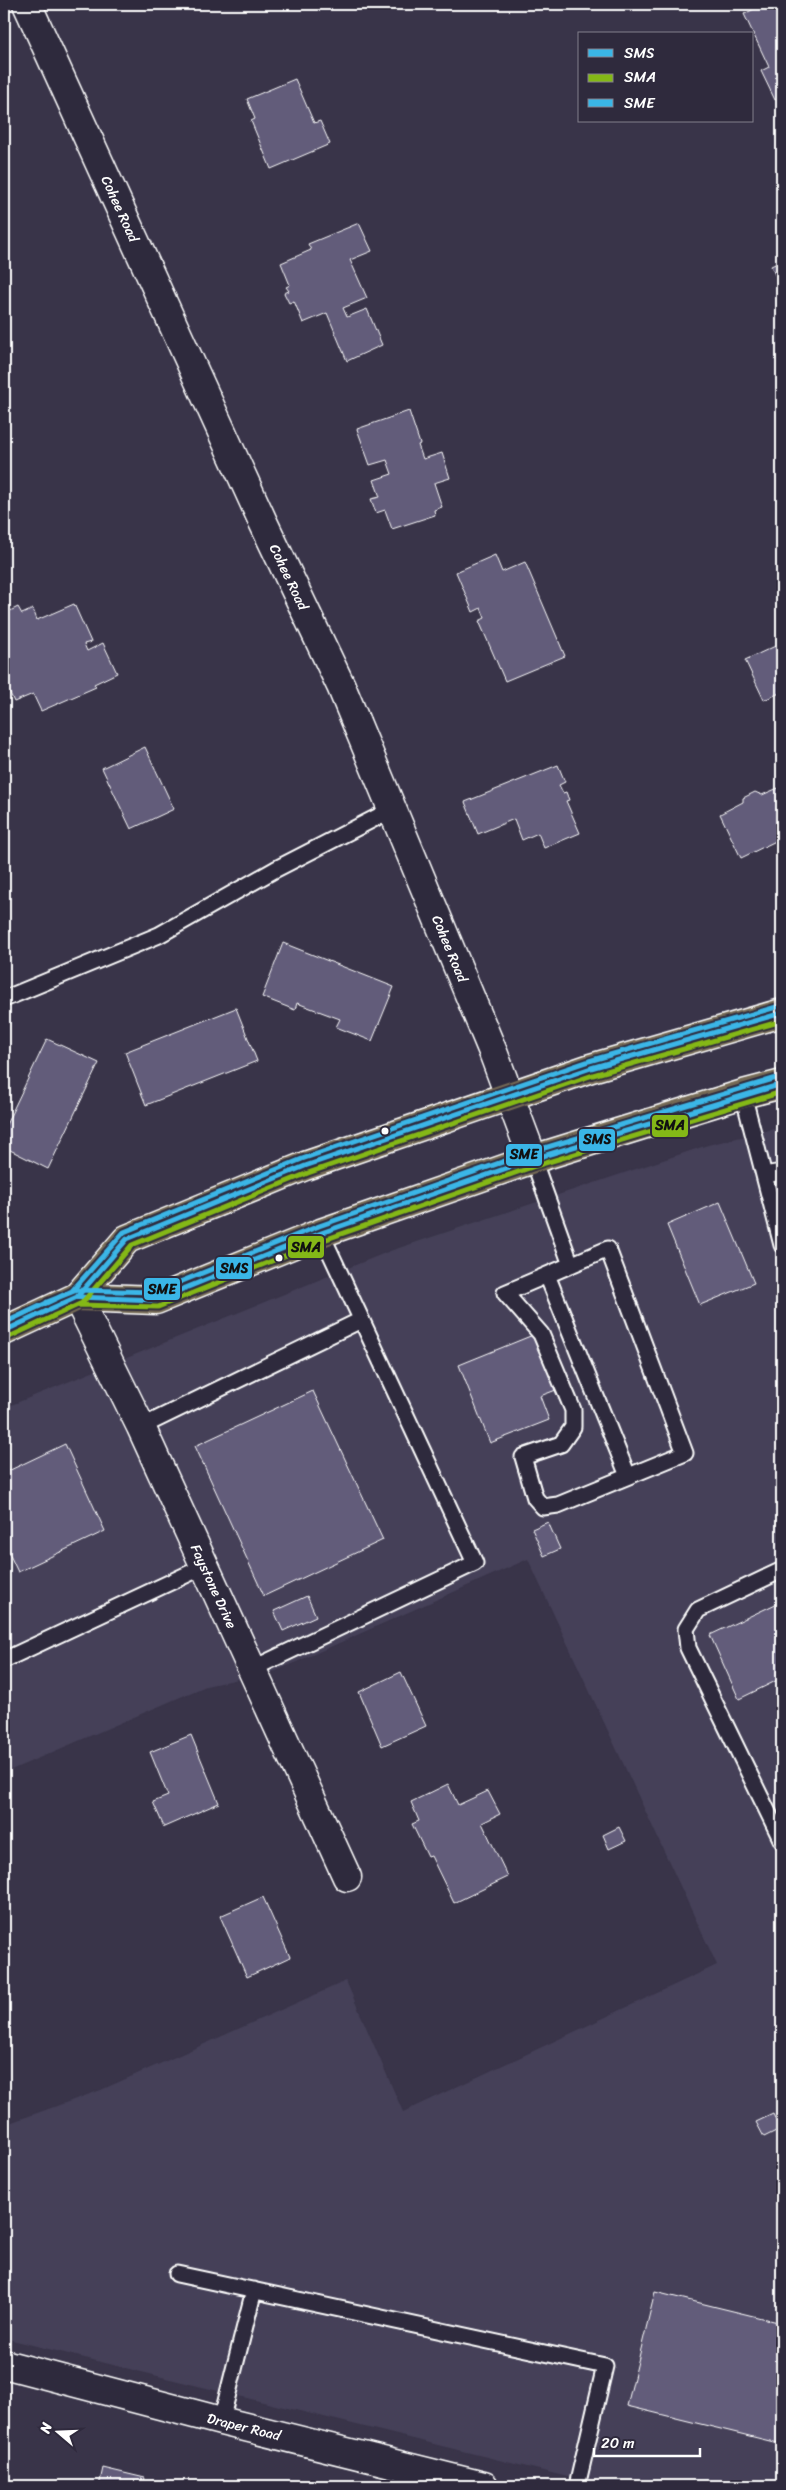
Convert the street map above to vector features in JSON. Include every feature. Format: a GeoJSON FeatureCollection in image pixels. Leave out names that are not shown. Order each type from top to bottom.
{"type":"FeatureCollection","features":[{"type":"Feature","properties":{"kind":"main road"},"geometry":{"type":"LineString","coordinates":[[4,1331],[77,1297],[127,1239],[305,1166],[591,1068],[782,1013]]}},
{"type":"Feature","properties":{"kind":"main road"},"geometry":{"type":"LineString","coordinates":[[77,1297],[156,1300],[321,1234],[533,1159],[743,1094],[782,1084]]}},
{"type":"Feature","properties":{"kind":"street","name":"Cohee Road"},"geometry":{"type":"LineString","coordinates":[[27,4],[259,513],[341,686],[510,1095],[533,1159]]}},
{"type":"Feature","properties":{"kind":"street","name":"Faystone Drive"},"geometry":{"type":"LineString","coordinates":[[77,1297],[141,1426],[347,1877]]}},
{"type":"Feature","properties":{"kind":"street","name":"Draper Road"},"geometry":{"type":"LineString","coordinates":[[4,2364],[221,2421],[484,2486]]}},
{"type":"Feature","properties":{"kind":"lane"},"geometry":{"type":"LineString","coordinates":[[4,999],[159,935],[276,869],[393,808]]}},
{"type":"Feature","properties":{"kind":"lane"},"geometry":{"type":"LineString","coordinates":[[743,1094],[782,1245]]}},
{"type":"Feature","properties":{"kind":"lane"},"geometry":{"type":"LineString","coordinates":[[533,1159],[571,1265]]}},
{"type":"Feature","properties":{"kind":"lane"},"geometry":{"type":"LineString","coordinates":[[764,1175],[782,1172]]}},
{"type":"Feature","properties":{"kind":"lane"},"geometry":{"type":"LineString","coordinates":[[252,1669],[475,1563],[321,1234]]}},
{"type":"Feature","properties":{"kind":"lane"},"geometry":{"type":"LineString","coordinates":[[608,1249],[685,1453],[558,1505],[543,1507],[535,1498],[522,1457],[561,1444],[573,1427],[573,1410],[541,1334],[505,1293],[547,1275],[608,1249]]}},
{"type":"Feature","properties":{"kind":"lane"},"geometry":{"type":"LineString","coordinates":[[547,1275],[628,1476]]}},
{"type":"Feature","properties":{"kind":"lane"},"geometry":{"type":"LineString","coordinates":[[141,1426],[361,1320]]}},
{"type":"Feature","properties":{"kind":"lane"},"geometry":{"type":"LineString","coordinates":[[4,1660],[205,1566]]}},
{"type":"Feature","properties":{"kind":"lane"},"geometry":{"type":"LineString","coordinates":[[782,1570],[698,1610],[686,1629],[688,1648],[782,1841]]}},
{"type":"Feature","properties":{"kind":"lane"},"geometry":{"type":"LineString","coordinates":[[177,2274],[605,2366],[577,2486]]}},
{"type":"Feature","properties":{"kind":"lane"},"geometry":{"type":"LineString","coordinates":[[221,2421],[254,2290]]}},
{"type":"Feature","properties":{"kind":"shaded area"},"geometry":{"type":"Polygon","coordinates":[[[782,1127],[782,2486],[604,2486],[4,2338],[4,2125],[101,2090],[346,1981],[403,2112],[717,1965],[528,1559],[276,1671],[206,1686],[4,1773],[4,1408],[390,1251],[708,1145],[782,1127]]]}},
{"type":"Feature","properties":{"kind":"building"},"geometry":{"type":"Polygon","coordinates":[[[764,4],[782,4],[782,96],[775,100],[761,71],[769,67],[744,14],[764,4]]]}},
{"type":"Feature","properties":{"kind":"building"},"geometry":{"type":"Polygon","coordinates":[[[295,79],[314,123],[320,121],[330,144],[271,169],[251,121],[255,119],[247,99],[295,79]]]}},
{"type":"Feature","properties":{"kind":"building"},"geometry":{"type":"Polygon","coordinates":[[[359,223],[372,251],[350,260],[367,298],[343,308],[347,317],[367,309],[382,345],[347,361],[327,313],[303,323],[294,301],[289,303],[284,293],[289,291],[286,287],[290,285],[281,263],[311,250],[308,244],[359,223]]]}},
{"type":"Feature","properties":{"kind":"building"},"geometry":{"type":"Polygon","coordinates":[[[782,261],[782,290],[771,266],[782,261]]]}},
{"type":"Feature","properties":{"kind":"building"},"geometry":{"type":"Polygon","coordinates":[[[409,411],[423,459],[442,453],[450,478],[434,483],[442,507],[434,510],[435,515],[392,529],[385,510],[376,513],[371,499],[380,497],[374,480],[392,474],[387,460],[370,465],[357,429],[409,411]]]}},
{"type":"Feature","properties":{"kind":"building"},"geometry":{"type":"Polygon","coordinates":[[[495,555],[502,572],[525,562],[565,656],[505,681],[479,621],[485,618],[481,608],[473,612],[456,572],[495,555]]]}},
{"type":"Feature","properties":{"kind":"building"},"geometry":{"type":"Polygon","coordinates":[[[74,604],[91,642],[84,644],[87,651],[103,643],[117,673],[94,684],[96,687],[41,711],[33,694],[14,702],[4,680],[4,614],[18,607],[22,614],[33,609],[37,620],[74,604]]]}},
{"type":"Feature","properties":{"kind":"building"},"geometry":{"type":"Polygon","coordinates":[[[782,643],[782,692],[764,700],[745,660],[782,643]]]}},
{"type":"Feature","properties":{"kind":"building"},"geometry":{"type":"Polygon","coordinates":[[[145,747],[174,809],[131,829],[102,768],[145,747]]]}},
{"type":"Feature","properties":{"kind":"building"},"geometry":{"type":"Polygon","coordinates":[[[558,765],[565,782],[559,785],[563,793],[566,792],[569,800],[566,801],[580,833],[544,848],[538,833],[522,840],[514,819],[478,834],[465,802],[558,765]]]}},
{"type":"Feature","properties":{"kind":"building"},"geometry":{"type":"Polygon","coordinates":[[[778,788],[780,792],[782,791],[782,838],[741,858],[720,814],[743,802],[743,798],[755,792],[762,795],[778,788]]]}},
{"type":"Feature","properties":{"kind":"building"},"geometry":{"type":"Polygon","coordinates":[[[283,943],[394,987],[372,1041],[336,1027],[340,1019],[297,1003],[295,1010],[262,997],[283,943]]]}},
{"type":"Feature","properties":{"kind":"building"},"geometry":{"type":"Polygon","coordinates":[[[236,1008],[257,1061],[146,1105],[125,1052],[236,1008]]]}},
{"type":"Feature","properties":{"kind":"building"},"geometry":{"type":"Polygon","coordinates":[[[47,1039],[99,1063],[48,1169],[4,1147],[4,1129],[47,1039]]]}},
{"type":"Feature","properties":{"kind":"building"},"geometry":{"type":"Polygon","coordinates":[[[720,1202],[754,1283],[700,1305],[667,1225],[720,1202]]]}},
{"type":"Feature","properties":{"kind":"building"},"geometry":{"type":"Polygon","coordinates":[[[533,1335],[556,1390],[540,1396],[549,1420],[490,1443],[459,1365],[533,1335]]]}},
{"type":"Feature","properties":{"kind":"building"},"geometry":{"type":"Polygon","coordinates":[[[313,1391],[383,1540],[264,1596],[195,1446],[313,1391]]]}},
{"type":"Feature","properties":{"kind":"building"},"geometry":{"type":"Polygon","coordinates":[[[65,1444],[105,1531],[18,1572],[4,1543],[4,1473],[65,1444]]]}},
{"type":"Feature","properties":{"kind":"building"},"geometry":{"type":"Polygon","coordinates":[[[548,1522],[560,1549],[544,1556],[532,1529],[548,1522]]]}},
{"type":"Feature","properties":{"kind":"building"},"geometry":{"type":"Polygon","coordinates":[[[307,1596],[316,1616],[283,1631],[274,1611],[307,1596]]]}},
{"type":"Feature","properties":{"kind":"building"},"geometry":{"type":"Polygon","coordinates":[[[782,1601],[782,1678],[739,1699],[710,1635],[782,1601]]]}},
{"type":"Feature","properties":{"kind":"building"},"geometry":{"type":"Polygon","coordinates":[[[401,1672],[426,1726],[382,1746],[359,1692],[401,1672]]]}},
{"type":"Feature","properties":{"kind":"building"},"geometry":{"type":"Polygon","coordinates":[[[191,1735],[219,1803],[164,1827],[153,1802],[168,1796],[150,1752],[191,1735]]]}},
{"type":"Feature","properties":{"kind":"building"},"geometry":{"type":"Polygon","coordinates":[[[448,1784],[458,1805],[488,1791],[500,1814],[482,1823],[508,1877],[454,1903],[431,1856],[428,1857],[412,1824],[419,1821],[411,1802],[448,1784]]]}},
{"type":"Feature","properties":{"kind":"building"},"geometry":{"type":"Polygon","coordinates":[[[619,1827],[626,1841],[609,1849],[603,1835],[619,1827]]]}},
{"type":"Feature","properties":{"kind":"building"},"geometry":{"type":"Polygon","coordinates":[[[263,1897],[290,1957],[247,1977],[220,1916],[263,1897]]]}},
{"type":"Feature","properties":{"kind":"building"},"geometry":{"type":"Polygon","coordinates":[[[773,2114],[780,2129],[764,2137],[756,2122],[773,2114]]]}},
{"type":"Feature","properties":{"kind":"building"},"geometry":{"type":"Polygon","coordinates":[[[655,2292],[782,2323],[782,2444],[627,2406],[655,2292]]]}},
{"type":"Feature","properties":{"kind":"building"},"geometry":{"type":"Polygon","coordinates":[[[103,2468],[145,2478],[143,2486],[99,2486],[103,2468]]]}},
{"type":"Feature","properties":{"kind":"transit line","name":"SME"},"geometry":{"type":"LineString","coordinates":[[4,1323],[72,1291],[124,1232],[302,1159],[589,1061],[780,1006]]}},
{"type":"Feature","properties":{"kind":"transit line","name":"SMS"},"geometry":{"type":"LineString","coordinates":[[4,1331],[77,1297],[127,1239],[305,1166],[591,1068],[782,1013]]}},
{"type":"Feature","properties":{"kind":"transit line","name":"SMA"},"geometry":{"type":"LineString","coordinates":[[7,1338],[82,1303],[132,1245],[308,1173],[593,1075],[782,1021]]}},
{"type":"Feature","properties":{"kind":"transit line","name":"SME"},"geometry":{"type":"LineString","coordinates":[[47,1302],[77,1290],[155,1292],[319,1226],[531,1152],[780,1077]]}},
{"type":"Feature","properties":{"kind":"transit line","name":"SMS"},"geometry":{"type":"LineString","coordinates":[[50,1309],[77,1297],[156,1300],[321,1233],[533,1159],[782,1084]]}},
{"type":"Feature","properties":{"kind":"transit line","name":"SMA"},"geometry":{"type":"LineString","coordinates":[[53,1316],[78,1305],[158,1307],[324,1240],[535,1166],[782,1092]]}}]}
